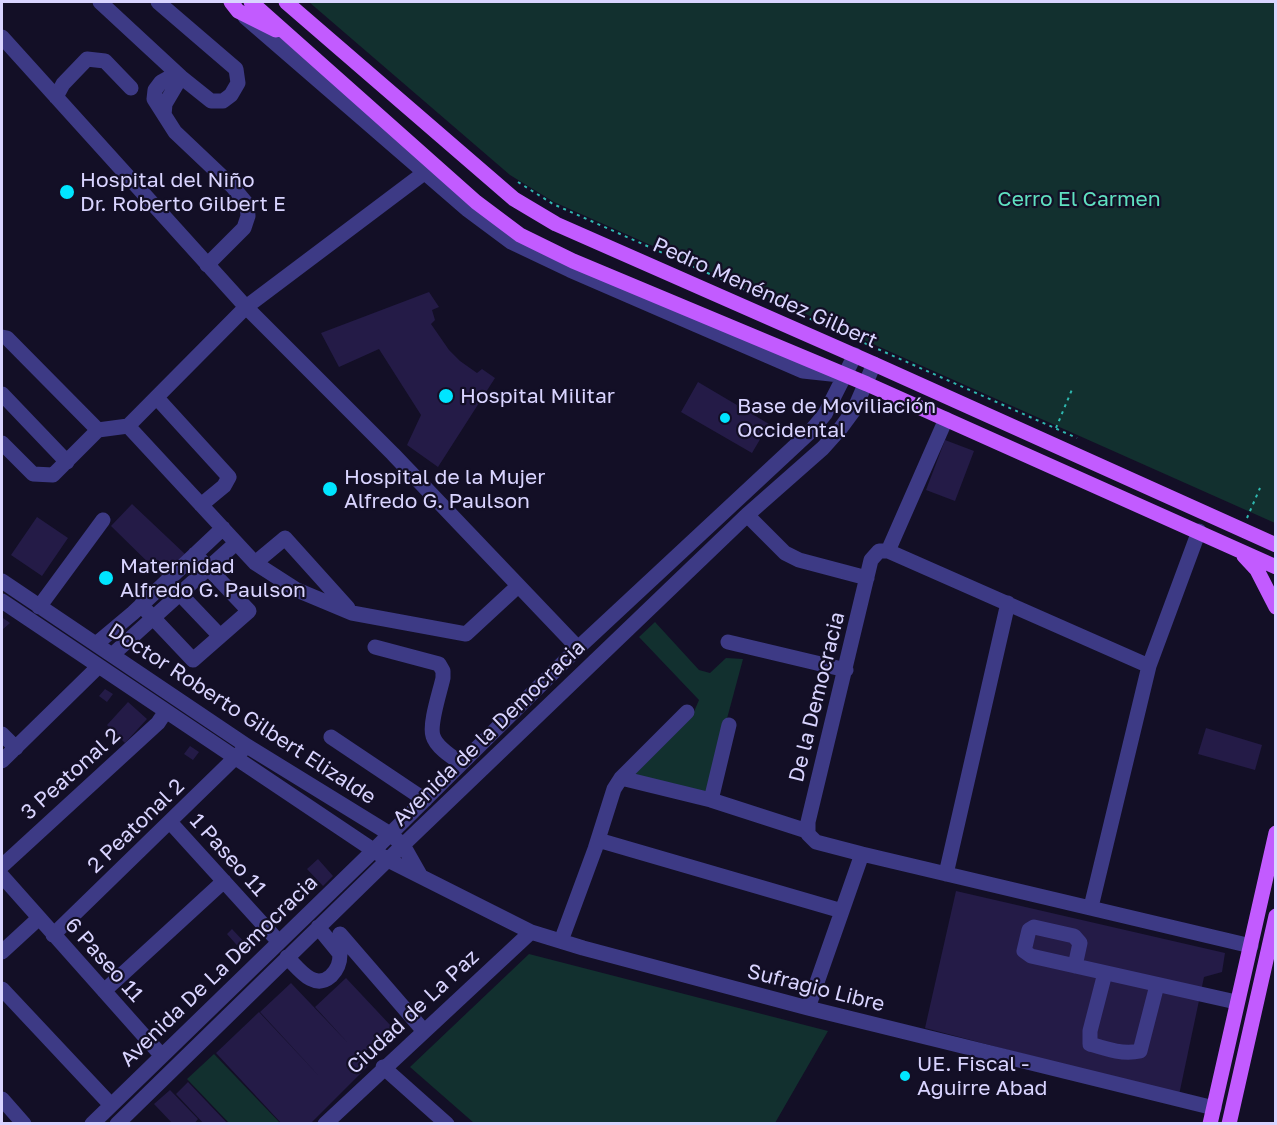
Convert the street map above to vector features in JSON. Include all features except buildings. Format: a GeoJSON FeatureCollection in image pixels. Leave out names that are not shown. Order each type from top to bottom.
{"type":"FeatureCollection","features":[{"type":"Feature","properties":{"kind":"main road","name":"Pedro Menéndez Gilbert"},"geometry":{"type":"LineString","coordinates":[[252,2],[430,169],[520,235],[544,248],[867,384],[1275,567]]}},
{"type":"Feature","properties":{"kind":"main road","name":"Pedro Menéndez Gilbert"},"geometry":{"type":"LineString","coordinates":[[286,2],[496,184],[532,211],[567,229],[855,355],[1275,545]]}},
{"type":"Feature","properties":{"kind":"main road"},"geometry":{"type":"LineString","coordinates":[[232,5],[293,39]]}},
{"type":"Feature","properties":{"kind":"main road"},"geometry":{"type":"LineString","coordinates":[[476,202],[500,234]]}},
{"type":"Feature","properties":{"kind":"main road"},"geometry":{"type":"LineString","coordinates":[[1235,548],[1257,570],[1275,607]]}},
{"type":"Feature","properties":{"kind":"main road"},"geometry":{"type":"LineString","coordinates":[[1210,1124],[1274,840],[1275,820]]}},
{"type":"Feature","properties":{"kind":"main road"},"geometry":{"type":"LineString","coordinates":[[1228,1124],[1272,949],[1275,916]]}},
{"type":"Feature","properties":{"kind":"street"},"geometry":{"type":"LineString","coordinates":[[100,2],[181,77],[211,100],[223,101],[238,83],[236,69],[158,2]]}},
{"type":"Feature","properties":{"kind":"street","name":"Pedro Menéndez Gilbert"},"geometry":{"type":"LineString","coordinates":[[232,5],[430,169],[468,210],[511,242],[540,257],[803,371],[846,376]]}},
{"type":"Feature","properties":{"kind":"street"},"geometry":{"type":"LineString","coordinates":[[2,37],[246,307],[393,454],[578,648]]}},
{"type":"Feature","properties":{"kind":"street"},"geometry":{"type":"LineString","coordinates":[[56,97],[63,84],[87,59],[105,61],[130,88]]}},
{"type":"Feature","properties":{"kind":"street"},"geometry":{"type":"LineString","coordinates":[[181,77],[170,77],[161,82],[155,90],[154,99],[175,132],[232,186],[247,204],[248,216],[244,228],[207,265]]}},
{"type":"Feature","properties":{"kind":"street"},"geometry":{"type":"LineString","coordinates":[[2,444],[33,474],[53,475],[98,430],[128,426],[246,307],[430,169]]}},
{"type":"Feature","properties":{"kind":"street"},"geometry":{"type":"LineString","coordinates":[[2,337],[7,338],[98,430]]}},
{"type":"Feature","properties":{"kind":"street","name":"Avenida de la Democracia"},"geometry":{"type":"LineString","coordinates":[[375,849],[578,648],[810,432],[825,414],[855,355]]}},
{"type":"Feature","properties":{"kind":"street","name":"Avenida de la Democracia"},"geometry":{"type":"LineString","coordinates":[[117,1124],[403,844],[747,515],[835,436],[854,410],[874,364]]}},
{"type":"Feature","properties":{"kind":"street"},"geometry":{"type":"LineString","coordinates":[[2,394],[67,462]]}},
{"type":"Feature","properties":{"kind":"street"},"geometry":{"type":"LineString","coordinates":[[157,398],[229,477],[224,486],[201,505]]}},
{"type":"Feature","properties":{"kind":"street"},"geometry":{"type":"LineString","coordinates":[[946,419],[888,551],[1149,666]]}},
{"type":"Feature","properties":{"kind":"street"},"geometry":{"type":"LineString","coordinates":[[128,426],[255,563],[297,591],[352,613],[466,634],[518,586]]}},
{"type":"Feature","properties":{"kind":"street"},"geometry":{"type":"LineString","coordinates":[[747,515],[785,553],[799,561],[867,578]]}},
{"type":"Feature","properties":{"kind":"street"},"geometry":{"type":"LineString","coordinates":[[34,622],[43,622],[46,614],[42,608],[103,520]]}},
{"type":"Feature","properties":{"kind":"street"},"geometry":{"type":"LineString","coordinates":[[96,644],[223,528]]}},
{"type":"Feature","properties":{"kind":"street"},"geometry":{"type":"LineString","coordinates":[[1091,907],[1149,666],[1199,531]]}},
{"type":"Feature","properties":{"kind":"street"},"geometry":{"type":"LineString","coordinates":[[255,563],[285,538],[352,613]]}},
{"type":"Feature","properties":{"kind":"street"},"geometry":{"type":"LineString","coordinates":[[112,655],[236,543]]}},
{"type":"Feature","properties":{"kind":"street","name":"De la Democracia"},"geometry":{"type":"LineString","coordinates":[[807,831],[873,556],[879,551],[888,551]]}},
{"type":"Feature","properties":{"kind":"street"},"geometry":{"type":"LineString","coordinates":[[141,605],[193,660],[249,610],[195,554]]}},
{"type":"Feature","properties":{"kind":"street","name":"Doctor Roberto Gilbert Elizalde"},"geometry":{"type":"LineString","coordinates":[[2,581],[247,746],[390,834],[403,844],[420,875]]}},
{"type":"Feature","properties":{"kind":"street"},"geometry":{"type":"LineString","coordinates":[[180,594],[220,636]]}},
{"type":"Feature","properties":{"kind":"street","name":"Doctor Roberto Gilbert Elizalde"},"geometry":{"type":"LineString","coordinates":[[2,601],[375,849],[388,860],[420,875]]}},
{"type":"Feature","properties":{"kind":"street"},"geometry":{"type":"LineString","coordinates":[[946,874],[1008,603]]}},
{"type":"Feature","properties":{"kind":"street"},"geometry":{"type":"LineString","coordinates":[[58,639],[56,628],[58,625],[66,624]]}},
{"type":"Feature","properties":{"kind":"street"},"geometry":{"type":"LineString","coordinates":[[728,642],[846,670]]}},
{"type":"Feature","properties":{"kind":"street"},"geometry":{"type":"LineString","coordinates":[[375,647],[438,664],[443,671],[443,678],[433,725],[433,737],[442,749],[461,764]]}},
{"type":"Feature","properties":{"kind":"street"},"geometry":{"type":"LineString","coordinates":[[2,761],[99,666]]}},
{"type":"Feature","properties":{"kind":"street","name":"3 Peatonal 2"},"geometry":{"type":"LineString","coordinates":[[2,866],[158,723],[166,711]]}},
{"type":"Feature","properties":{"kind":"street"},"geometry":{"type":"LineString","coordinates":[[561,941],[614,789],[621,778],[687,711]]}},
{"type":"Feature","properties":{"kind":"street"},"geometry":{"type":"LineString","coordinates":[[711,800],[729,725]]}},
{"type":"Feature","properties":{"kind":"street"},"geometry":{"type":"LineString","coordinates":[[2,734],[16,748]]}},
{"type":"Feature","properties":{"kind":"street"},"geometry":{"type":"LineString","coordinates":[[331,737],[424,800]]}},
{"type":"Feature","properties":{"kind":"street","name":"2 Peatonal 2"},"geometry":{"type":"LineString","coordinates":[[54,934],[247,746]]}},
{"type":"Feature","properties":{"kind":"street"},"geometry":{"type":"LineString","coordinates":[[621,778],[711,800],[807,831],[810,838],[816,842],[861,854],[1251,946]]}},
{"type":"Feature","properties":{"kind":"street","name":"1 Paseo 11"},"geometry":{"type":"LineString","coordinates":[[170,822],[279,942]]}},
{"type":"Feature","properties":{"kind":"street"},"geometry":{"type":"LineString","coordinates":[[598,840],[842,911]]}},
{"type":"Feature","properties":{"kind":"street","name":"Avenida De La Democracia"},"geometry":{"type":"LineString","coordinates":[[92,1124],[375,849]]}},
{"type":"Feature","properties":{"kind":"street"},"geometry":{"type":"LineString","coordinates":[[808,1008],[861,854]]}},
{"type":"Feature","properties":{"kind":"street","name":"Sufragio Libre"},"geometry":{"type":"LineString","coordinates":[[420,875],[531,932],[561,941],[808,1008],[1214,1108]]}},
{"type":"Feature","properties":{"kind":"street","name":"6 Paseo 11"},"geometry":{"type":"LineString","coordinates":[[2,876],[162,1056]]}},
{"type":"Feature","properties":{"kind":"street"},"geometry":{"type":"LineString","coordinates":[[104,991],[224,881]]}},
{"type":"Feature","properties":{"kind":"street"},"geometry":{"type":"LineString","coordinates":[[2,952],[39,918]]}},
{"type":"Feature","properties":{"kind":"street"},"geometry":{"type":"LineString","coordinates":[[287,957],[308,978],[317,982],[327,979],[337,970],[340,954],[318,927]]}},
{"type":"Feature","properties":{"kind":"street","name":"Ciudad de La Paz"},"geometry":{"type":"LineString","coordinates":[[325,1124],[383,1067],[531,932]]}},
{"type":"Feature","properties":{"kind":"street"},"geometry":{"type":"LineString","coordinates":[[340,934],[423,1030]]}},
{"type":"Feature","properties":{"kind":"street"},"geometry":{"type":"LineString","coordinates":[[1074,966],[1236,1002]]}},
{"type":"Feature","properties":{"kind":"street"},"geometry":{"type":"LineString","coordinates":[[1105,973],[1090,1031],[1090,1044],[1112,1051],[1131,1053],[1140,1051],[1157,985]]}},
{"type":"Feature","properties":{"kind":"street"},"geometry":{"type":"LineString","coordinates":[[2,989],[111,1105]]}},
{"type":"Feature","properties":{"kind":"street"},"geometry":{"type":"LineString","coordinates":[[383,1067],[447,1124]]}},
{"type":"Feature","properties":{"kind":"street"},"geometry":{"type":"LineString","coordinates":[[2,1099],[24,1124]]}},
{"type":"Feature","properties":{"kind":"path"},"geometry":{"type":"LineString","coordinates":[[517,182],[553,204],[1077,438]]}},
{"type":"Feature","properties":{"kind":"path"},"geometry":{"type":"LineString","coordinates":[[1056,428],[1073,387]]}},
{"type":"Feature","properties":{"kind":"path"},"geometry":{"type":"LineString","coordinates":[[1244,523],[1260,488]]}},
{"type":"Feature","properties":{"kind":"green space","name":"Cerro El Carmen"},"geometry":{"type":"Polygon","coordinates":[[[309,2],[1275,2],[1275,523],[554,202],[510,175],[309,2]]]}},
{"type":"Feature","properties":{"kind":"green space"},"geometry":{"type":"Polygon","coordinates":[[[655,622],[699,670],[710,673],[726,658],[743,659],[707,793],[629,773],[693,714],[699,700],[639,637],[655,622]]]}},
{"type":"Feature","properties":{"kind":"green space"},"geometry":{"type":"Polygon","coordinates":[[[529,954],[828,1031],[775,1123],[474,1123],[410,1067],[529,954]]]}},
{"type":"Feature","properties":{"kind":"green space"},"geometry":{"type":"Polygon","coordinates":[[[214,1054],[280,1123],[229,1123],[187,1079],[214,1054]]]}},
{"type":"Feature","properties":{"kind":"place","name":"Hospital del Niño Dr. Roberto Gilbert E"},"geometry":{"type":"Point","coordinates":[67,192]}},
{"type":"Feature","properties":{"kind":"place","name":"Hospital Militar"},"geometry":{"type":"Point","coordinates":[446,396]}},
{"type":"Feature","properties":{"kind":"place","name":"Base de Moviliación Occidental"},"geometry":{"type":"Point","coordinates":[725,418]}},
{"type":"Feature","properties":{"kind":"place","name":"Hospital de la Mujer Alfredo G. Paulson"},"geometry":{"type":"Point","coordinates":[330,489]}},
{"type":"Feature","properties":{"kind":"place","name":"Maternidad Alfredo G. Paulson"},"geometry":{"type":"Point","coordinates":[106,578]}},
{"type":"Feature","properties":{"kind":"place","name":"UE. Fiscal - Aguirre Abad"},"geometry":{"type":"Point","coordinates":[905,1076]}}]}
